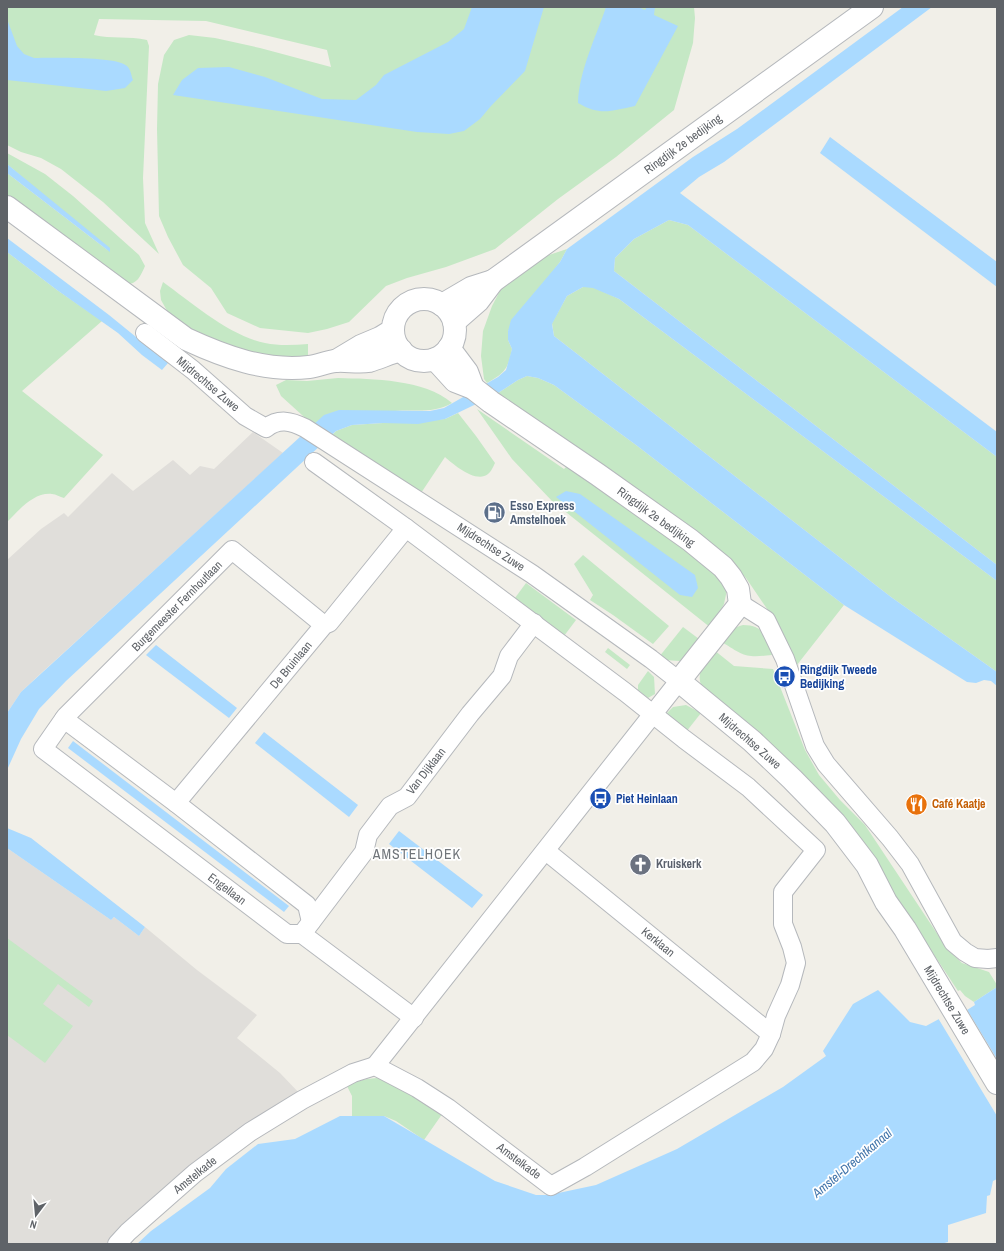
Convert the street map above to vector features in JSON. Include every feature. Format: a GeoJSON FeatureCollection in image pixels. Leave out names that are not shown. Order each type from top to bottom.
{"type":"FeatureCollection","features":[{"type":"Feature","properties":{"kind":"street","name":"Ringdijk 2e bedijking"},"geometry":{"type":"LineString","coordinates":[[448,313],[478,301],[493,281],[872,7]]}},
{"type":"Feature","properties":{"kind":"street","name":"Mijdrechtse Zuwe"},"geometry":{"type":"LineString","coordinates":[[7,207],[186,338],[214,352],[243,362],[262,366],[284,368],[310,367],[336,361],[368,361],[400,350]]}},
{"type":"Feature","properties":{"kind":"street"},"geometry":{"type":"LineString","coordinates":[[421,299],[432,300],[448,313],[454,331],[453,340],[442,353],[426,361],[416,360],[400,350],[395,341],[393,330],[395,319],[401,309],[410,302],[421,299]]}},
{"type":"Feature","properties":{"kind":"street","name":"Mijdrechtse Zuwe"},"geometry":{"type":"LineString","coordinates":[[336,361],[393,330]]}},
{"type":"Feature","properties":{"kind":"street","name":"Mijdrechtse Zuwe"},"geometry":{"type":"LineString","coordinates":[[145,333],[193,370],[245,416],[266,428],[272,424],[285,421],[296,423],[532,574],[679,681],[752,741],[792,778],[835,822],[867,865],[886,902],[905,929],[997,1082]]}},
{"type":"Feature","properties":{"kind":"street","name":"Ringdijk 2e bedijking"},"geometry":{"type":"LineString","coordinates":[[442,353],[467,372],[472,388],[690,540],[723,567],[738,589],[740,604]]}},
{"type":"Feature","properties":{"kind":"street"},"geometry":{"type":"LineString","coordinates":[[314,462],[534,623],[652,714]]}},
{"type":"Feature","properties":{"kind":"street","name":"De Bruinlaan"},"geometry":{"type":"LineString","coordinates":[[176,803],[324,625],[329,623],[406,528]]}},
{"type":"Feature","properties":{"kind":"street","name":"Burgemeester Fernhoutlaan"},"geometry":{"type":"LineString","coordinates":[[43,750],[64,719],[232,550],[324,625]]}},
{"type":"Feature","properties":{"kind":"street"},"geometry":{"type":"LineString","coordinates":[[375,1066],[740,604],[766,620],[785,659],[815,746],[826,764],[890,838],[910,864],[953,942],[975,958],[988,960],[997,958]]}},
{"type":"Feature","properties":{"kind":"street","name":"Van Dijklaan"},"geometry":{"type":"LineString","coordinates":[[307,928],[364,852],[368,835],[390,806],[407,797],[470,714],[502,676],[509,656],[534,623]]}},
{"type":"Feature","properties":{"kind":"street","name":"Amstelkade"},"geometry":{"type":"LineString","coordinates":[[117,1244],[128,1232],[195,1173],[250,1132],[302,1100],[353,1073],[375,1066],[417,1088],[448,1108],[551,1186],[585,1167],[753,1062],[764,1048],[771,1034],[776,1016],[790,985],[796,963],[784,924],[783,892],[816,850],[748,787],[684,740],[652,714]]}},
{"type":"Feature","properties":{"kind":"street"},"geometry":{"type":"LineString","coordinates":[[64,719],[176,803],[307,905],[307,928]]}},
{"type":"Feature","properties":{"kind":"street","name":"Engellaan"},"geometry":{"type":"LineString","coordinates":[[43,750],[286,934],[307,928],[414,1018]]}},
{"type":"Feature","properties":{"kind":"street","name":"Kerklaan"},"geometry":{"type":"LineString","coordinates":[[546,851],[771,1034]]}},
{"type":"Feature","properties":{"kind":"shaded area"},"geometry":{"type":"Polygon","coordinates":[[[253,432],[283,453],[21,692],[7,713],[7,560],[41,529],[64,513],[68,517],[112,473],[133,491],[173,460],[190,475],[200,466],[214,469],[253,432]]]}},
{"type":"Feature","properties":{"kind":"shaded area"},"geometry":{"type":"Polygon","coordinates":[[[7,848],[111,920],[114,917],[139,936],[145,927],[197,970],[257,1015],[237,1038],[280,1073],[302,1096],[126,1224],[106,1244],[7,1244],[7,848]]]}},
{"type":"Feature","properties":{"kind":"green space"},"geometry":{"type":"Polygon","coordinates":[[[7,7],[694,7],[695,18],[693,43],[674,110],[616,157],[558,199],[495,249],[446,267],[407,278],[386,286],[349,322],[308,333],[260,328],[227,313],[211,288],[183,265],[159,216],[157,129],[158,84],[164,55],[174,40],[189,35],[215,38],[260,48],[331,67],[327,50],[206,21],[99,19],[94,35],[147,40],[149,46],[143,178],[145,223],[159,254],[103,202],[61,169],[41,158],[21,152],[7,145],[7,7]]]}},
{"type":"Feature","properties":{"kind":"green space"},"geometry":{"type":"Polygon","coordinates":[[[7,153],[45,174],[73,196],[139,255],[145,266],[138,279],[133,283],[126,285],[7,198],[7,173],[110,252],[7,164],[7,153]]]}},
{"type":"Feature","properties":{"kind":"green space"},"geometry":{"type":"Polygon","coordinates":[[[669,220],[688,225],[997,457],[997,565],[614,271],[615,258],[634,239],[669,220]]]}},
{"type":"Feature","properties":{"kind":"green space"},"geometry":{"type":"Polygon","coordinates":[[[567,249],[560,262],[508,331],[508,340],[512,349],[505,370],[487,383],[484,379],[481,356],[483,331],[492,306],[503,285],[540,258],[567,249]]]}},
{"type":"Feature","properties":{"kind":"green space"},"geometry":{"type":"Polygon","coordinates":[[[7,252],[57,290],[102,321],[22,391],[103,455],[64,498],[55,494],[45,494],[39,496],[27,503],[7,522],[7,252]]]}},
{"type":"Feature","properties":{"kind":"green space"},"geometry":{"type":"Polygon","coordinates":[[[163,282],[212,318],[238,333],[270,344],[308,344],[308,356],[284,358],[243,352],[191,330],[170,316],[161,300],[160,291],[163,282]]]}},
{"type":"Feature","properties":{"kind":"green space"},"geometry":{"type":"Polygon","coordinates":[[[583,287],[593,287],[619,299],[997,581],[997,672],[891,597],[554,336],[552,323],[567,296],[583,287]]]}},
{"type":"Feature","properties":{"kind":"green space"},"geometry":{"type":"Polygon","coordinates":[[[527,376],[538,378],[554,385],[636,445],[844,605],[793,670],[776,622],[746,578],[722,555],[495,395],[527,376]]]}},
{"type":"Feature","properties":{"kind":"green space"},"geometry":{"type":"Polygon","coordinates":[[[338,378],[382,380],[413,385],[440,395],[452,403],[438,409],[385,412],[313,425],[281,396],[276,385],[286,380],[307,381],[338,378]]]}},
{"type":"Feature","properties":{"kind":"green space"},"geometry":{"type":"Polygon","coordinates":[[[477,409],[564,469],[569,464],[688,548],[728,585],[724,604],[711,628],[552,501],[512,459],[477,409]]]}},
{"type":"Feature","properties":{"kind":"green space"},"geometry":{"type":"Polygon","coordinates":[[[458,413],[495,463],[488,474],[477,477],[465,472],[445,457],[421,493],[330,437],[336,431],[352,425],[445,419],[458,413]]]}},
{"type":"Feature","properties":{"kind":"green space"},"geometry":{"type":"Polygon","coordinates":[[[583,555],[669,626],[653,644],[590,600],[593,595],[574,564],[583,555]]]}},
{"type":"Feature","properties":{"kind":"green space"},"geometry":{"type":"Polygon","coordinates":[[[526,583],[576,620],[564,636],[515,598],[526,583]]]}},
{"type":"Feature","properties":{"kind":"green space"},"geometry":{"type":"Polygon","coordinates":[[[743,625],[755,627],[764,633],[769,643],[772,655],[745,655],[722,642],[734,629],[743,625]]]}},
{"type":"Feature","properties":{"kind":"green space"},"geometry":{"type":"Polygon","coordinates":[[[683,627],[699,639],[680,661],[664,660],[659,657],[683,627]]]}},
{"type":"Feature","properties":{"kind":"green space"},"geometry":{"type":"Polygon","coordinates":[[[608,648],[630,665],[627,669],[605,652],[608,648]]]}},
{"type":"Feature","properties":{"kind":"green space"},"geometry":{"type":"Polygon","coordinates":[[[714,650],[734,666],[773,669],[805,750],[819,775],[840,800],[865,825],[948,950],[962,963],[989,972],[997,987],[974,1002],[965,996],[960,990],[958,991],[862,846],[710,699],[701,685],[700,675],[705,662],[714,650]]]}},
{"type":"Feature","properties":{"kind":"green space"},"geometry":{"type":"Polygon","coordinates":[[[648,671],[654,677],[655,694],[648,698],[638,690],[638,685],[648,671]]]}},
{"type":"Feature","properties":{"kind":"green space"},"geometry":{"type":"Polygon","coordinates":[[[686,705],[701,713],[686,732],[664,716],[673,707],[686,705]]]}},
{"type":"Feature","properties":{"kind":"green space"},"geometry":{"type":"Polygon","coordinates":[[[7,938],[93,1001],[89,1007],[58,984],[43,1004],[73,1026],[45,1063],[7,1035],[7,938]]]}},
{"type":"Feature","properties":{"kind":"green space"},"geometry":{"type":"Polygon","coordinates":[[[377,1078],[388,1081],[445,1110],[424,1140],[396,1121],[384,1116],[352,1116],[352,1096],[346,1084],[377,1078]]]}},
{"type":"Feature","properties":{"kind":"water"},"geometry":{"type":"Polygon","coordinates":[[[472,7],[544,7],[525,71],[480,119],[464,131],[449,134],[417,132],[173,95],[182,80],[198,68],[229,67],[265,77],[322,99],[356,100],[376,85],[384,75],[448,42],[464,29],[472,7]]]}},
{"type":"Feature","properties":{"kind":"water"},"geometry":{"type":"Polygon","coordinates":[[[606,7],[638,7],[645,10],[647,7],[655,7],[654,15],[678,26],[635,106],[599,111],[593,110],[578,103],[581,79],[606,7]]]}},
{"type":"Feature","properties":{"kind":"water"},"geometry":{"type":"Polygon","coordinates":[[[903,7],[932,7],[724,162],[699,177],[680,193],[997,432],[997,457],[688,225],[669,220],[634,239],[615,258],[614,271],[997,565],[997,581],[619,299],[593,288],[583,287],[567,296],[552,324],[554,336],[891,597],[997,672],[997,686],[991,681],[984,680],[976,683],[967,682],[844,605],[636,445],[554,385],[538,378],[527,376],[495,395],[445,419],[418,424],[383,423],[352,425],[336,431],[66,681],[39,709],[21,739],[7,770],[7,713],[21,692],[324,415],[339,410],[430,411],[444,408],[498,377],[506,370],[512,349],[508,340],[508,331],[511,320],[560,262],[567,249],[693,157],[737,129],[903,7]]]}},
{"type":"Feature","properties":{"kind":"water"},"geometry":{"type":"Polygon","coordinates":[[[7,19],[17,46],[24,54],[34,58],[83,58],[120,63],[127,66],[133,80],[125,88],[106,91],[7,80],[7,19]]]}},
{"type":"Feature","properties":{"kind":"water"},"geometry":{"type":"Polygon","coordinates":[[[830,137],[997,262],[997,287],[820,153],[830,137]]]}},
{"type":"Feature","properties":{"kind":"water"},"geometry":{"type":"Polygon","coordinates":[[[7,164],[110,248],[110,252],[7,173],[7,164]]]}},
{"type":"Feature","properties":{"kind":"water"},"geometry":{"type":"Polygon","coordinates":[[[7,238],[109,315],[168,363],[162,370],[142,355],[118,333],[57,290],[7,252],[7,238]]]}},
{"type":"Feature","properties":{"kind":"water"},"geometry":{"type":"Polygon","coordinates":[[[566,491],[580,494],[695,575],[698,588],[692,597],[680,595],[556,497],[566,491]]]}},
{"type":"Feature","properties":{"kind":"water"},"geometry":{"type":"Polygon","coordinates":[[[156,645],[237,708],[229,718],[146,655],[156,645]]]}},
{"type":"Feature","properties":{"kind":"water"},"geometry":{"type":"Polygon","coordinates":[[[264,732],[358,805],[349,817],[255,743],[264,732]]]}},
{"type":"Feature","properties":{"kind":"water"},"geometry":{"type":"Polygon","coordinates":[[[73,741],[289,906],[284,912],[68,748],[73,741]]]}},
{"type":"Feature","properties":{"kind":"water"},"geometry":{"type":"Polygon","coordinates":[[[7,828],[31,838],[145,927],[139,936],[114,917],[111,920],[7,848],[7,828]]]}},
{"type":"Feature","properties":{"kind":"water"},"geometry":{"type":"Polygon","coordinates":[[[399,831],[483,895],[472,908],[389,844],[399,831]]]}},
{"type":"Feature","properties":{"kind":"water","name":"Amstel-Drechtkanaal"},"geometry":{"type":"Polygon","coordinates":[[[997,987],[997,1179],[993,1181],[990,1195],[987,1196],[986,1213],[948,1225],[948,1242],[941,1244],[137,1244],[151,1231],[210,1188],[226,1169],[258,1144],[295,1139],[340,1116],[384,1116],[495,1181],[536,1195],[549,1195],[596,1185],[677,1149],[783,1087],[826,1056],[823,1051],[853,1004],[878,990],[910,1022],[926,1026],[939,1019],[943,1025],[975,1005],[974,1002],[997,987]]]}},
{"type":"Feature","properties":{"kind":"pier"},"geometry":{"type":"Polygon","coordinates":[[[966,1008],[997,1059],[997,1116],[938,1018],[940,1018],[943,1022],[966,1008]]]}},
{"type":"Feature","properties":{"kind":"place","name":"Esso Express Amstelhoek"},"geometry":{"type":"Point","coordinates":[495,513]}},
{"type":"Feature","properties":{"kind":"place","name":"Ringdijk Tweede Bedijking"},"geometry":{"type":"Point","coordinates":[784,677]}},
{"type":"Feature","properties":{"kind":"place","name":"Piet Heinlaan"},"geometry":{"type":"Point","coordinates":[600,799]}},
{"type":"Feature","properties":{"kind":"place","name":"Café Kaatje"},"geometry":{"type":"Point","coordinates":[917,804]}},
{"type":"Feature","properties":{"kind":"place","name":"Kruiskerk"},"geometry":{"type":"Point","coordinates":[641,864]}},
{"type":"Feature","properties":{"kind":"district","name":"AMSTELHOEK"},"geometry":{"type":"Point","coordinates":[417,854]}}]}
